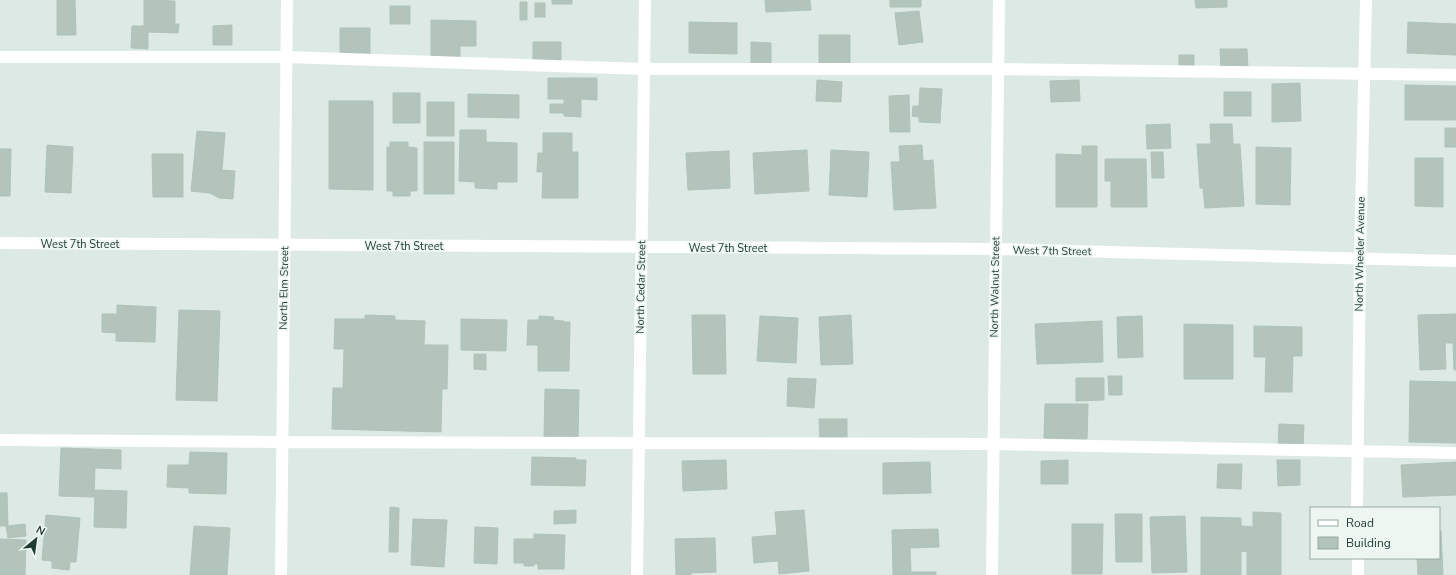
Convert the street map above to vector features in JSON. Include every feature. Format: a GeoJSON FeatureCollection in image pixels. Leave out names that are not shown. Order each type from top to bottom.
{"type":"FeatureCollection","features":[{"type":"Feature","properties":{"kind":"street","name":"North Elm Street"},"geometry":{"type":"LineString","coordinates":[[281,575],[287,0]]}},
{"type":"Feature","properties":{"kind":"street","name":"North Cedar Street"},"geometry":{"type":"LineString","coordinates":[[637,575],[645,0]]}},
{"type":"Feature","properties":{"kind":"street","name":"North Walnut Street"},"geometry":{"type":"LineString","coordinates":[[992,575],[999,0]]}},
{"type":"Feature","properties":{"kind":"street","name":"North Wheeler Avenue"},"geometry":{"type":"LineString","coordinates":[[1357,507],[1360,258],[1366,0]]}},
{"type":"Feature","properties":{"kind":"street"},"geometry":{"type":"LineString","coordinates":[[0,57],[286,57],[644,69],[998,69],[1456,75]]}},
{"type":"Feature","properties":{"kind":"street","name":"West 7th Street"},"geometry":{"type":"LineString","coordinates":[[0,243],[996,249],[1456,261]]}},
{"type":"Feature","properties":{"kind":"street"},"geometry":{"type":"LineString","coordinates":[[0,440],[994,444],[1456,452]]}},
{"type":"Feature","properties":{"kind":"street"},"geometry":{"type":"LineString","coordinates":[[1358,559],[1358,575]]}},
{"type":"Feature","properties":{"kind":"building"},"geometry":{"type":"Polygon","coordinates":[[[57,0],[75,0],[76,35],[57,35],[57,0]]]}},
{"type":"Feature","properties":{"kind":"building"},"geometry":{"type":"Polygon","coordinates":[[[144,0],[175,1],[175,24],[179,24],[178,33],[148,32],[148,49],[131,48],[132,26],[144,26],[144,0]]]}},
{"type":"Feature","properties":{"kind":"building"},"geometry":{"type":"Polygon","coordinates":[[[552,0],[572,0],[572,4],[552,4],[552,0]]]}},
{"type":"Feature","properties":{"kind":"building"},"geometry":{"type":"Polygon","coordinates":[[[765,0],[810,0],[811,10],[766,12],[765,0]]]}},
{"type":"Feature","properties":{"kind":"building"},"geometry":{"type":"Polygon","coordinates":[[[890,0],[921,0],[921,7],[890,7],[890,0]]]}},
{"type":"Feature","properties":{"kind":"building"},"geometry":{"type":"Polygon","coordinates":[[[1195,0],[1227,0],[1227,7],[1196,8],[1195,0]]]}},
{"type":"Feature","properties":{"kind":"building"},"geometry":{"type":"Polygon","coordinates":[[[520,2],[527,2],[527,20],[520,20],[520,2]]]}},
{"type":"Feature","properties":{"kind":"building"},"geometry":{"type":"Polygon","coordinates":[[[535,3],[545,3],[545,17],[535,17],[535,3]]]}},
{"type":"Feature","properties":{"kind":"building"},"geometry":{"type":"Polygon","coordinates":[[[390,6],[410,6],[410,24],[390,24],[390,6]]]}},
{"type":"Feature","properties":{"kind":"building"},"geometry":{"type":"Polygon","coordinates":[[[919,11],[923,42],[899,45],[895,13],[919,11]]]}},
{"type":"Feature","properties":{"kind":"building"},"geometry":{"type":"Polygon","coordinates":[[[431,20],[476,21],[476,46],[460,46],[460,58],[431,58],[431,20]]]}},
{"type":"Feature","properties":{"kind":"building"},"geometry":{"type":"Polygon","coordinates":[[[689,22],[737,23],[737,54],[689,53],[689,22]]]}},
{"type":"Feature","properties":{"kind":"building"},"geometry":{"type":"Polygon","coordinates":[[[1408,22],[1456,24],[1456,55],[1407,53],[1408,22]]]}},
{"type":"Feature","properties":{"kind":"building"},"geometry":{"type":"Polygon","coordinates":[[[232,25],[232,45],[213,45],[213,26],[232,25]]]}},
{"type":"Feature","properties":{"kind":"building"},"geometry":{"type":"Polygon","coordinates":[[[340,28],[370,28],[370,55],[340,55],[340,28]]]}},
{"type":"Feature","properties":{"kind":"building"},"geometry":{"type":"Polygon","coordinates":[[[819,35],[850,35],[850,63],[819,63],[819,35]]]}},
{"type":"Feature","properties":{"kind":"building"},"geometry":{"type":"Polygon","coordinates":[[[533,42],[561,42],[561,61],[533,60],[533,42]]]}},
{"type":"Feature","properties":{"kind":"building"},"geometry":{"type":"Polygon","coordinates":[[[751,42],[771,43],[771,63],[751,63],[751,42]]]}},
{"type":"Feature","properties":{"kind":"building"},"geometry":{"type":"Polygon","coordinates":[[[1220,49],[1247,49],[1248,69],[1221,70],[1220,49]]]}},
{"type":"Feature","properties":{"kind":"building"},"geometry":{"type":"Polygon","coordinates":[[[1179,55],[1194,55],[1194,70],[1179,70],[1179,55]]]}},
{"type":"Feature","properties":{"kind":"building"},"geometry":{"type":"Polygon","coordinates":[[[548,78],[597,78],[597,100],[581,99],[581,117],[564,116],[564,113],[550,113],[550,104],[564,104],[564,99],[548,99],[548,78]]]}},
{"type":"Feature","properties":{"kind":"building"},"geometry":{"type":"Polygon","coordinates":[[[817,80],[842,82],[841,102],[816,101],[817,80]]]}},
{"type":"Feature","properties":{"kind":"building"},"geometry":{"type":"Polygon","coordinates":[[[1079,80],[1080,101],[1051,102],[1050,81],[1079,80]]]}},
{"type":"Feature","properties":{"kind":"building"},"geometry":{"type":"Polygon","coordinates":[[[1300,83],[1301,121],[1272,122],[1272,84],[1300,83]]]}},
{"type":"Feature","properties":{"kind":"building"},"geometry":{"type":"Polygon","coordinates":[[[1405,85],[1456,86],[1456,120],[1405,120],[1405,85]]]}},
{"type":"Feature","properties":{"kind":"building"},"geometry":{"type":"Polygon","coordinates":[[[920,88],[942,89],[940,123],[919,122],[919,117],[912,116],[913,106],[919,106],[920,88]]]}},
{"type":"Feature","properties":{"kind":"building"},"geometry":{"type":"Polygon","coordinates":[[[1224,92],[1251,92],[1251,116],[1224,116],[1224,92]]]}},
{"type":"Feature","properties":{"kind":"building"},"geometry":{"type":"Polygon","coordinates":[[[393,93],[420,93],[420,123],[393,123],[393,93]]]}},
{"type":"Feature","properties":{"kind":"building"},"geometry":{"type":"Polygon","coordinates":[[[468,94],[519,95],[519,118],[468,117],[468,94]]]}},
{"type":"Feature","properties":{"kind":"building"},"geometry":{"type":"Polygon","coordinates":[[[909,95],[910,132],[890,132],[889,96],[909,95]]]}},
{"type":"Feature","properties":{"kind":"building"},"geometry":{"type":"Polygon","coordinates":[[[329,101],[373,101],[373,190],[329,189],[329,101]]]}},
{"type":"Feature","properties":{"kind":"building"},"geometry":{"type":"Polygon","coordinates":[[[427,102],[454,102],[454,136],[427,136],[427,102]]]}},
{"type":"Feature","properties":{"kind":"building"},"geometry":{"type":"Polygon","coordinates":[[[1170,124],[1171,148],[1147,149],[1146,125],[1170,124]]]}},
{"type":"Feature","properties":{"kind":"building"},"geometry":{"type":"Polygon","coordinates":[[[1210,124],[1232,124],[1233,144],[1240,144],[1244,206],[1205,208],[1203,188],[1200,188],[1197,144],[1211,144],[1210,124]]]}},
{"type":"Feature","properties":{"kind":"building"},"geometry":{"type":"Polygon","coordinates":[[[1445,128],[1456,128],[1456,147],[1445,147],[1445,128]]]}},
{"type":"Feature","properties":{"kind":"building"},"geometry":{"type":"Polygon","coordinates":[[[460,130],[486,130],[486,142],[517,143],[517,182],[497,182],[497,189],[475,188],[475,182],[459,181],[460,130]]]}},
{"type":"Feature","properties":{"kind":"building"},"geometry":{"type":"Polygon","coordinates":[[[197,131],[225,133],[222,170],[235,171],[233,199],[219,198],[210,193],[191,191],[197,131]]]}},
{"type":"Feature","properties":{"kind":"building"},"geometry":{"type":"Polygon","coordinates":[[[543,133],[572,133],[572,152],[578,152],[578,198],[542,198],[543,172],[537,172],[538,153],[543,153],[543,133]]]}},
{"type":"Feature","properties":{"kind":"building"},"geometry":{"type":"Polygon","coordinates":[[[390,142],[408,142],[408,147],[417,148],[417,191],[410,191],[410,196],[393,196],[393,191],[387,191],[387,147],[390,147],[390,142]]]}},
{"type":"Feature","properties":{"kind":"building"},"geometry":{"type":"Polygon","coordinates":[[[424,142],[454,142],[454,194],[424,194],[424,142]]]}},
{"type":"Feature","properties":{"kind":"building"},"geometry":{"type":"Polygon","coordinates":[[[47,145],[73,147],[71,193],[45,192],[47,145]]]}},
{"type":"Feature","properties":{"kind":"building"},"geometry":{"type":"Polygon","coordinates":[[[922,145],[923,161],[933,160],[936,208],[894,210],[891,162],[900,162],[899,146],[922,145]]]}},
{"type":"Feature","properties":{"kind":"building"},"geometry":{"type":"Polygon","coordinates":[[[1082,146],[1097,146],[1097,207],[1056,207],[1056,154],[1082,155],[1082,146]]]}},
{"type":"Feature","properties":{"kind":"building"},"geometry":{"type":"Polygon","coordinates":[[[1256,147],[1291,148],[1290,205],[1256,204],[1256,147]]]}},
{"type":"Feature","properties":{"kind":"building"},"geometry":{"type":"Polygon","coordinates":[[[0,149],[11,149],[10,196],[0,196],[0,149]]]}},
{"type":"Feature","properties":{"kind":"building"},"geometry":{"type":"Polygon","coordinates":[[[807,150],[809,191],[755,194],[753,153],[807,150]]]}},
{"type":"Feature","properties":{"kind":"building"},"geometry":{"type":"Polygon","coordinates":[[[831,150],[869,152],[867,197],[829,195],[831,150]]]}},
{"type":"Feature","properties":{"kind":"building"},"geometry":{"type":"Polygon","coordinates":[[[729,151],[730,188],[688,190],[686,153],[729,151]]]}},
{"type":"Feature","properties":{"kind":"building"},"geometry":{"type":"Polygon","coordinates":[[[1151,152],[1163,152],[1164,178],[1152,178],[1151,152]]]}},
{"type":"Feature","properties":{"kind":"building"},"geometry":{"type":"Polygon","coordinates":[[[152,154],[183,154],[183,197],[153,197],[152,154]]]}},
{"type":"Feature","properties":{"kind":"building"},"geometry":{"type":"Polygon","coordinates":[[[1415,158],[1443,158],[1443,207],[1415,206],[1415,158]]]}},
{"type":"Feature","properties":{"kind":"building"},"geometry":{"type":"Polygon","coordinates":[[[1105,159],[1146,159],[1147,207],[1111,207],[1111,181],[1105,181],[1105,159]]]}},
{"type":"Feature","properties":{"kind":"building"},"geometry":{"type":"Polygon","coordinates":[[[117,305],[156,307],[155,342],[116,341],[116,333],[102,332],[102,314],[117,314],[117,305]]]}},
{"type":"Feature","properties":{"kind":"building"},"geometry":{"type":"Polygon","coordinates":[[[179,310],[220,311],[217,401],[176,400],[179,310]]]}},
{"type":"Feature","properties":{"kind":"building"},"geometry":{"type":"Polygon","coordinates":[[[1456,314],[1456,370],[1454,370],[1453,343],[1445,343],[1446,369],[1420,370],[1418,315],[1456,314]]]}},
{"type":"Feature","properties":{"kind":"building"},"geometry":{"type":"Polygon","coordinates":[[[365,315],[395,316],[395,320],[425,321],[424,345],[448,345],[447,389],[442,389],[441,432],[332,429],[333,388],[343,388],[344,349],[334,349],[335,319],[365,319],[365,315]]]}},
{"type":"Feature","properties":{"kind":"building"},"geometry":{"type":"Polygon","coordinates":[[[692,315],[725,315],[726,374],[693,374],[692,315]]]}},
{"type":"Feature","properties":{"kind":"building"},"geometry":{"type":"Polygon","coordinates":[[[851,315],[853,364],[821,365],[819,317],[851,315]]]}},
{"type":"Feature","properties":{"kind":"building"},"geometry":{"type":"Polygon","coordinates":[[[539,316],[554,317],[553,320],[570,322],[569,371],[538,371],[538,345],[527,345],[528,320],[539,320],[539,316]]]}},
{"type":"Feature","properties":{"kind":"building"},"geometry":{"type":"Polygon","coordinates":[[[760,316],[798,318],[796,363],[757,361],[760,316]]]}},
{"type":"Feature","properties":{"kind":"building"},"geometry":{"type":"Polygon","coordinates":[[[1142,316],[1143,357],[1118,358],[1117,317],[1142,316]]]}},
{"type":"Feature","properties":{"kind":"building"},"geometry":{"type":"Polygon","coordinates":[[[461,319],[507,320],[506,351],[461,350],[461,319]]]}},
{"type":"Feature","properties":{"kind":"building"},"geometry":{"type":"Polygon","coordinates":[[[1102,321],[1103,362],[1037,364],[1035,324],[1102,321]]]}},
{"type":"Feature","properties":{"kind":"building"},"geometry":{"type":"Polygon","coordinates":[[[1184,324],[1233,325],[1233,379],[1184,379],[1184,324]]]}},
{"type":"Feature","properties":{"kind":"building"},"geometry":{"type":"Polygon","coordinates":[[[1254,326],[1302,327],[1302,356],[1293,356],[1292,392],[1265,392],[1266,357],[1254,357],[1254,326]]]}},
{"type":"Feature","properties":{"kind":"building"},"geometry":{"type":"Polygon","coordinates":[[[474,354],[486,354],[486,370],[474,369],[474,354]]]}},
{"type":"Feature","properties":{"kind":"building"},"geometry":{"type":"Polygon","coordinates":[[[1108,376],[1122,376],[1122,395],[1109,395],[1108,376]]]}},
{"type":"Feature","properties":{"kind":"building"},"geometry":{"type":"Polygon","coordinates":[[[788,378],[816,379],[814,408],[787,406],[788,378]]]}},
{"type":"Feature","properties":{"kind":"building"},"geometry":{"type":"Polygon","coordinates":[[[1076,378],[1104,378],[1104,400],[1076,401],[1076,378]]]}},
{"type":"Feature","properties":{"kind":"building"},"geometry":{"type":"Polygon","coordinates":[[[1410,381],[1456,382],[1456,443],[1409,442],[1410,381]]]}},
{"type":"Feature","properties":{"kind":"building"},"geometry":{"type":"Polygon","coordinates":[[[545,389],[579,390],[578,438],[544,437],[545,389]]]}},
{"type":"Feature","properties":{"kind":"building"},"geometry":{"type":"Polygon","coordinates":[[[1045,404],[1088,404],[1087,439],[1044,438],[1045,404]]]}},
{"type":"Feature","properties":{"kind":"building"},"geometry":{"type":"Polygon","coordinates":[[[819,419],[847,419],[847,440],[820,440],[819,419]]]}},
{"type":"Feature","properties":{"kind":"building"},"geometry":{"type":"Polygon","coordinates":[[[1279,424],[1304,425],[1303,447],[1278,446],[1279,424]]]}},
{"type":"Feature","properties":{"kind":"building"},"geometry":{"type":"Polygon","coordinates":[[[61,448],[121,450],[121,469],[95,468],[94,497],[59,496],[61,448]]]}},
{"type":"Feature","properties":{"kind":"building"},"geometry":{"type":"Polygon","coordinates":[[[190,452],[227,453],[226,494],[189,493],[189,488],[167,487],[168,465],[189,465],[190,452]]]}},
{"type":"Feature","properties":{"kind":"building"},"geometry":{"type":"Polygon","coordinates":[[[532,457],[576,458],[576,460],[586,460],[585,486],[531,485],[532,457]]]}},
{"type":"Feature","properties":{"kind":"building"},"geometry":{"type":"Polygon","coordinates":[[[726,460],[727,489],[683,491],[682,461],[726,460]]]}},
{"type":"Feature","properties":{"kind":"building"},"geometry":{"type":"Polygon","coordinates":[[[1068,460],[1068,484],[1041,484],[1041,461],[1068,460]]]}},
{"type":"Feature","properties":{"kind":"building"},"geometry":{"type":"Polygon","coordinates":[[[1277,460],[1300,460],[1300,485],[1278,486],[1277,460]]]}},
{"type":"Feature","properties":{"kind":"building"},"geometry":{"type":"Polygon","coordinates":[[[930,462],[931,493],[883,494],[883,463],[930,462]]]}},
{"type":"Feature","properties":{"kind":"building"},"geometry":{"type":"Polygon","coordinates":[[[1456,462],[1456,495],[1403,497],[1401,465],[1456,462]]]}},
{"type":"Feature","properties":{"kind":"building"},"geometry":{"type":"Polygon","coordinates":[[[1218,464],[1242,464],[1241,489],[1217,488],[1218,464]]]}},
{"type":"Feature","properties":{"kind":"building"},"geometry":{"type":"Polygon","coordinates":[[[95,490],[127,491],[126,528],[94,527],[95,490]]]}},
{"type":"Feature","properties":{"kind":"building"},"geometry":{"type":"Polygon","coordinates":[[[0,493],[7,493],[8,526],[0,526],[0,493]]]}},
{"type":"Feature","properties":{"kind":"building"},"geometry":{"type":"Polygon","coordinates":[[[390,507],[399,508],[398,552],[389,552],[390,507]]]}},
{"type":"Feature","properties":{"kind":"building"},"geometry":{"type":"Polygon","coordinates":[[[576,510],[576,523],[554,524],[554,511],[576,510]]]}},
{"type":"Feature","properties":{"kind":"building"},"geometry":{"type":"Polygon","coordinates":[[[804,510],[809,571],[779,574],[778,561],[754,563],[752,537],[777,535],[775,512],[804,510]]]}},
{"type":"Feature","properties":{"kind":"building"},"geometry":{"type":"Polygon","coordinates":[[[1253,512],[1281,513],[1281,575],[1247,575],[1247,552],[1241,551],[1241,575],[1201,575],[1201,517],[1241,518],[1241,526],[1253,527],[1253,512]]]}},
{"type":"Feature","properties":{"kind":"building"},"geometry":{"type":"Polygon","coordinates":[[[1115,514],[1142,514],[1142,562],[1116,562],[1115,514]]]}},
{"type":"Feature","properties":{"kind":"building"},"geometry":{"type":"Polygon","coordinates":[[[46,515],[80,518],[76,562],[70,562],[69,570],[52,568],[52,561],[42,560],[46,515]]]}},
{"type":"Feature","properties":{"kind":"building"},"geometry":{"type":"Polygon","coordinates":[[[1185,516],[1187,572],[1152,573],[1150,517],[1185,516]]]}},
{"type":"Feature","properties":{"kind":"building"},"geometry":{"type":"Polygon","coordinates":[[[413,519],[447,520],[444,567],[411,565],[413,519]]]}},
{"type":"Feature","properties":{"kind":"building"},"geometry":{"type":"Polygon","coordinates":[[[25,524],[26,536],[8,538],[6,526],[25,524]]]}},
{"type":"Feature","properties":{"kind":"building"},"geometry":{"type":"Polygon","coordinates":[[[1072,524],[1103,524],[1102,574],[1072,574],[1072,524]]]}},
{"type":"Feature","properties":{"kind":"building"},"geometry":{"type":"Polygon","coordinates":[[[194,526],[230,528],[227,575],[190,575],[194,526]]]}},
{"type":"Feature","properties":{"kind":"building"},"geometry":{"type":"Polygon","coordinates":[[[475,527],[498,528],[497,564],[474,563],[475,527]]]}},
{"type":"Feature","properties":{"kind":"building"},"geometry":{"type":"Polygon","coordinates":[[[938,529],[939,547],[910,548],[911,572],[936,572],[936,575],[893,575],[892,530],[938,529]]]}},
{"type":"Feature","properties":{"kind":"building"},"geometry":{"type":"Polygon","coordinates":[[[1441,531],[1443,575],[1418,575],[1417,559],[1440,559],[1441,531]]]}},
{"type":"Feature","properties":{"kind":"building"},"geometry":{"type":"Polygon","coordinates":[[[534,534],[565,535],[564,569],[538,569],[538,564],[534,564],[534,566],[524,566],[524,563],[514,563],[514,539],[534,539],[534,534]]]}},
{"type":"Feature","properties":{"kind":"building"},"geometry":{"type":"Polygon","coordinates":[[[715,538],[716,572],[676,575],[675,539],[715,538]]]}},
{"type":"Feature","properties":{"kind":"building"},"geometry":{"type":"Polygon","coordinates":[[[0,539],[26,540],[25,575],[0,575],[0,539]]]}}]}
